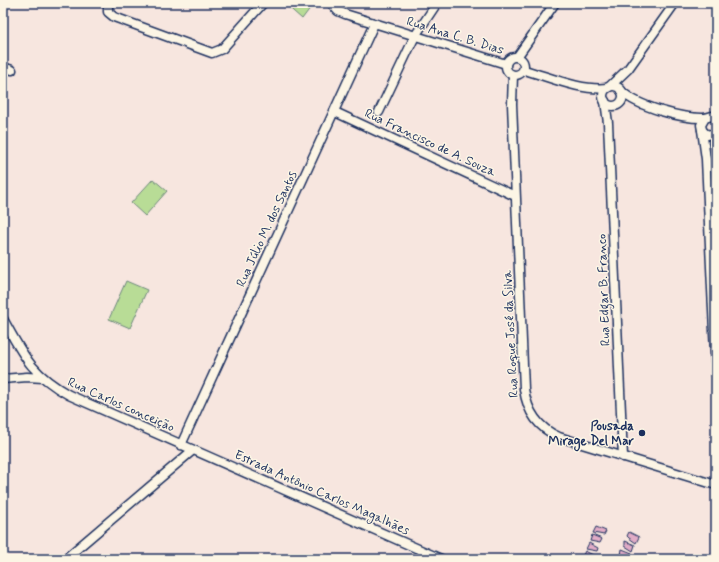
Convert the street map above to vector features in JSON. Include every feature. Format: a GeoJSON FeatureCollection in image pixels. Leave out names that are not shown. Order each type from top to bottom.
{"type":"FeatureCollection","features":[{"type":"Feature","properties":{"kind":"street"},"geometry":{"type":"LineString","coordinates":[[108,3],[108,12],[114,17],[212,53],[222,49],[263,3]]}},
{"type":"Feature","properties":{"kind":"street","name":"Rua Ana C. B. Dias"},"geometry":{"type":"LineString","coordinates":[[331,3],[338,11],[374,24],[506,64]]}},
{"type":"Feature","properties":{"kind":"street"},"geometry":{"type":"LineString","coordinates":[[379,112],[415,36],[437,3]]}},
{"type":"Feature","properties":{"kind":"street"},"geometry":{"type":"LineString","coordinates":[[517,57],[523,61],[524,70],[520,75],[513,75],[507,70],[506,64],[512,58],[517,57],[555,3]]}},
{"type":"Feature","properties":{"kind":"street"},"geometry":{"type":"LineString","coordinates":[[604,101],[603,94],[608,87],[628,69],[676,3]]}},
{"type":"Feature","properties":{"kind":"street","name":"Rua Júlio M. dos Santos"},"geometry":{"type":"LineString","coordinates":[[181,445],[374,24]]}},
{"type":"Feature","properties":{"kind":"street"},"geometry":{"type":"LineString","coordinates":[[3,67],[12,70]]}},
{"type":"Feature","properties":{"kind":"street"},"geometry":{"type":"LineString","coordinates":[[524,70],[581,86],[594,88],[616,87],[630,99],[692,118],[716,116]]}},
{"type":"Feature","properties":{"kind":"street","name":"Rua Roque José da Silva"},"geometry":{"type":"LineString","coordinates":[[513,75],[512,104],[515,196],[524,389],[529,410],[541,426],[555,435],[716,485]]}},
{"type":"Feature","properties":{"kind":"street"},"geometry":{"type":"LineString","coordinates":[[581,86],[610,105],[629,102],[646,105]]}},
{"type":"Feature","properties":{"kind":"street"},"geometry":{"type":"LineString","coordinates":[[618,104],[623,96],[621,91]]}},
{"type":"Feature","properties":{"kind":"street","name":"Rua Edgar B. Franco"},"geometry":{"type":"LineString","coordinates":[[604,101],[608,123],[623,457]]}},
{"type":"Feature","properties":{"kind":"street","name":"Rua Edgar B. Franco"},"geometry":{"type":"LineString","coordinates":[[608,123],[618,104]]}},
{"type":"Feature","properties":{"kind":"street","name":"Rua Francisco de A. Souza"},"geometry":{"type":"LineString","coordinates":[[334,112],[515,196]]}},
{"type":"Feature","properties":{"kind":"street"},"geometry":{"type":"LineString","coordinates":[[674,113],[702,129],[707,135],[715,134]]}},
{"type":"Feature","properties":{"kind":"street"},"geometry":{"type":"LineString","coordinates":[[705,118],[701,122],[706,159],[716,376]]}},
{"type":"Feature","properties":{"kind":"street"},"geometry":{"type":"LineString","coordinates":[[706,159],[709,145],[715,134]]}},
{"type":"Feature","properties":{"kind":"street"},"geometry":{"type":"LineString","coordinates":[[3,319],[29,364],[42,378]]}},
{"type":"Feature","properties":{"kind":"street"},"geometry":{"type":"LineString","coordinates":[[19,377],[29,364]]}},
{"type":"Feature","properties":{"kind":"street"},"geometry":{"type":"LineString","coordinates":[[3,379],[19,377],[42,378]]}},
{"type":"Feature","properties":{"kind":"street","name":"Rua Carlos conceição"},"geometry":{"type":"LineString","coordinates":[[42,378],[78,400],[192,450]]}},
{"type":"Feature","properties":{"kind":"street"},"geometry":{"type":"LineString","coordinates":[[65,559],[192,450]]}},
{"type":"Feature","properties":{"kind":"street","name":"Estrada Antônio Carlos Magalhães"},"geometry":{"type":"LineString","coordinates":[[192,450],[441,559]]}},
{"type":"Feature","properties":{"kind":"green space"},"geometry":{"type":"Polygon","coordinates":[[[284,3],[314,3],[302,19],[284,3]]]}},
{"type":"Feature","properties":{"kind":"green space"},"geometry":{"type":"Polygon","coordinates":[[[153,179],[167,191],[145,216],[131,203],[153,179]]]}},
{"type":"Feature","properties":{"kind":"green space"},"geometry":{"type":"Polygon","coordinates":[[[126,281],[147,290],[130,328],[109,319],[126,281]]]}},
{"type":"Feature","properties":{"kind":"building"},"geometry":{"type":"Polygon","coordinates":[[[596,527],[606,531],[604,535],[593,533],[596,527]]]}},
{"type":"Feature","properties":{"kind":"building"},"geometry":{"type":"Polygon","coordinates":[[[629,532],[639,537],[636,543],[627,536],[629,532]]]}},
{"type":"Feature","properties":{"kind":"building"},"geometry":{"type":"Polygon","coordinates":[[[592,535],[602,539],[600,543],[590,541],[592,535]]]}},
{"type":"Feature","properties":{"kind":"building"},"geometry":{"type":"Polygon","coordinates":[[[625,541],[635,545],[633,551],[625,546],[625,541]]]}},
{"type":"Feature","properties":{"kind":"building"},"geometry":{"type":"Polygon","coordinates":[[[589,543],[598,548],[597,551],[586,549],[589,543]]]}},
{"type":"Feature","properties":{"kind":"building"},"geometry":{"type":"Polygon","coordinates":[[[622,549],[632,553],[629,559],[621,555],[622,549]]]}},
{"type":"Feature","properties":{"kind":"building"},"geometry":{"type":"Polygon","coordinates":[[[585,551],[595,556],[593,559],[582,557],[585,551]]]}},
{"type":"Feature","properties":{"kind":"place","name":"Pousada Mirage Del Mar"},"geometry":{"type":"Point","coordinates":[642,433]}}]}
